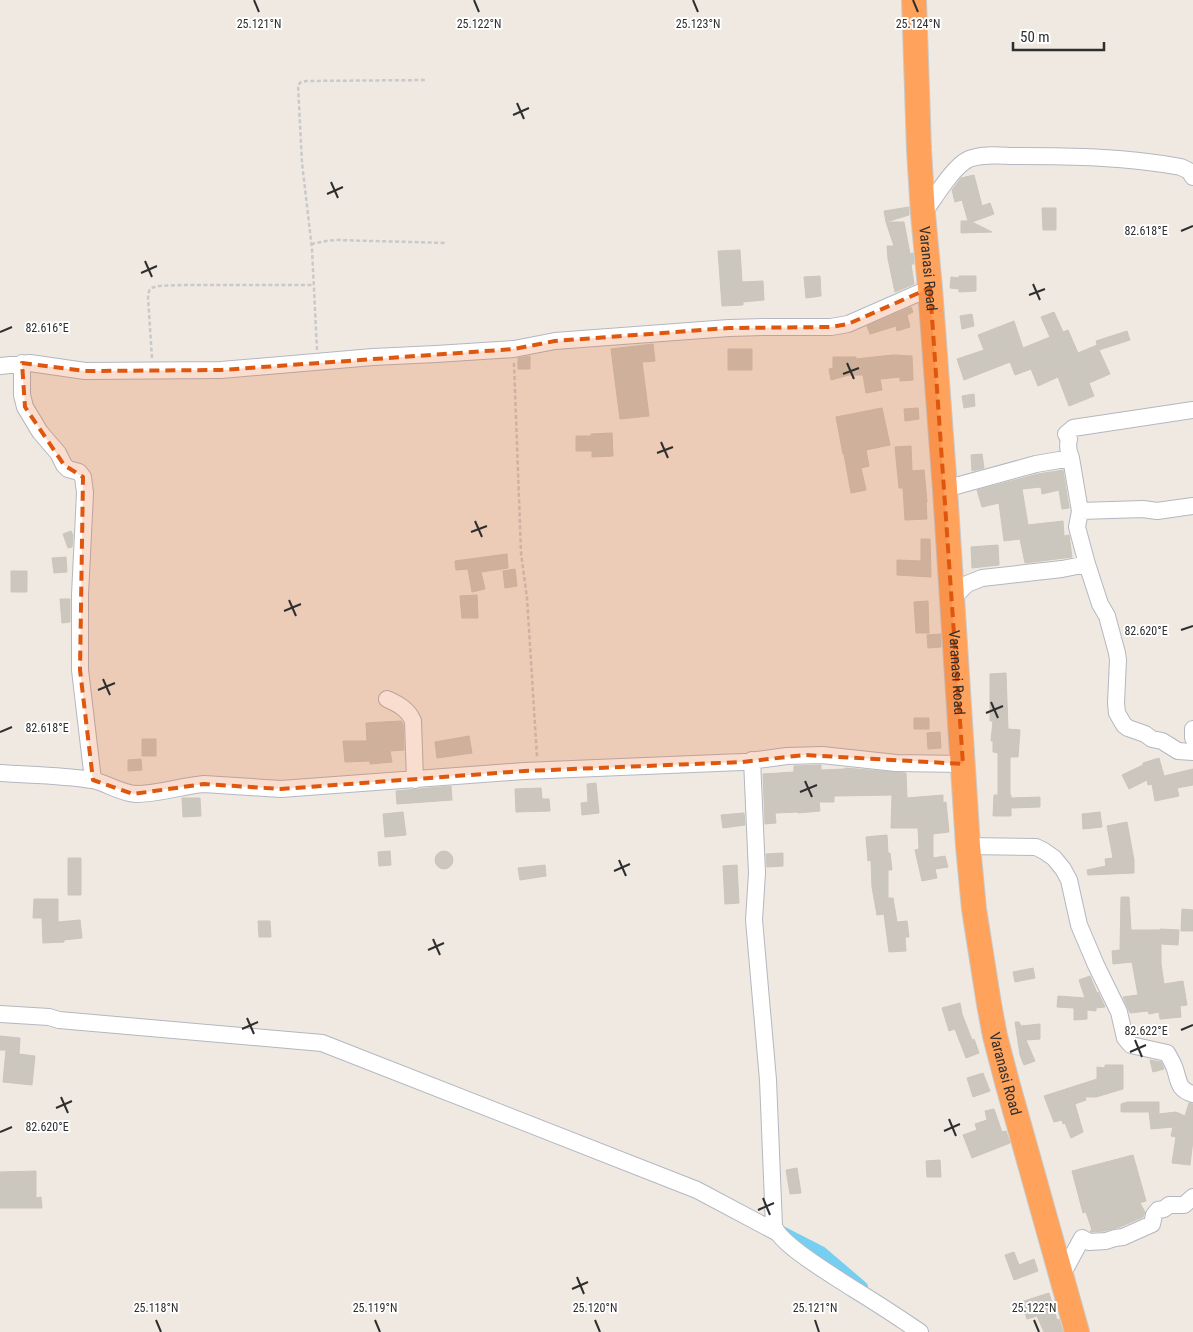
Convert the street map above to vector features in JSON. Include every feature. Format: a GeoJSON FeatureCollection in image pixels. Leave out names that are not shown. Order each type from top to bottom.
{"type":"FeatureCollection","features":[{"type":"Feature","properties":{"kind":"highway","name":"Varanasi Road"},"geometry":{"type":"LineString","coordinates":[[914,0],[923,214],[945,489],[968,846],[974,908],[989,1004],[1007,1082],[1077,1332]]}},
{"type":"Feature","properties":{"kind":"street"},"geometry":{"type":"LineString","coordinates":[[923,214],[957,168],[969,159],[984,156],[1125,159],[1182,167],[1189,171],[1193,177]]}},
{"type":"Feature","properties":{"kind":"street"},"geometry":{"type":"LineString","coordinates":[[0,366],[22,363],[43,364],[77,370],[221,370],[317,361],[514,349],[555,341],[729,328],[839,326],[848,324],[930,288]]}},
{"type":"Feature","properties":{"kind":"street"},"geometry":{"type":"LineString","coordinates":[[22,363],[22,395],[25,408],[40,432],[58,453],[64,465],[68,469],[79,472],[83,477],[85,493],[80,596],[80,670],[93,780]]}},
{"type":"Feature","properties":{"kind":"street"},"geometry":{"type":"LineString","coordinates":[[1193,410],[1073,428],[1066,434],[1069,439],[1068,453],[1071,458],[1080,511],[1078,527],[1087,564],[1100,604],[1107,616],[1117,653],[1117,713],[1124,725],[1145,734],[1152,740],[1162,741],[1178,751],[1193,752]]}},
{"type":"Feature","properties":{"kind":"street"},"geometry":{"type":"LineString","coordinates":[[945,489],[1036,464],[1071,458]]}},
{"type":"Feature","properties":{"kind":"street"},"geometry":{"type":"LineString","coordinates":[[1080,511],[1143,509],[1157,511],[1193,506]]}},
{"type":"Feature","properties":{"kind":"street"},"geometry":{"type":"LineString","coordinates":[[952,598],[966,584],[982,578],[1048,571],[1087,564]]}},
{"type":"Feature","properties":{"kind":"street"},"geometry":{"type":"LineString","coordinates":[[387,699],[410,714],[415,780]]}},
{"type":"Feature","properties":{"kind":"street"},"geometry":{"type":"LineString","coordinates":[[1193,729],[1193,738]]}},
{"type":"Feature","properties":{"kind":"street"},"geometry":{"type":"LineString","coordinates":[[0,773],[93,780],[125,792],[142,794],[204,784],[281,789],[538,771],[742,762],[804,755],[896,762],[963,764]]}},
{"type":"Feature","properties":{"kind":"street"},"geometry":{"type":"LineString","coordinates":[[752,760],[757,873],[754,920],[768,1080],[773,1218],[776,1232]]}},
{"type":"Feature","properties":{"kind":"street"},"geometry":{"type":"LineString","coordinates":[[968,846],[1036,847],[1054,858],[1069,880],[1079,925],[1119,1012],[1125,1038],[1131,1045],[1167,1054],[1179,1085],[1193,1094]]}},
{"type":"Feature","properties":{"kind":"street"},"geometry":{"type":"LineString","coordinates":[[0,1014],[49,1016],[59,1020],[322,1043],[696,1190],[776,1232],[813,1262],[920,1332]]}},
{"type":"Feature","properties":{"kind":"street"},"geometry":{"type":"LineString","coordinates":[[1062,1275],[1082,1238],[1090,1242],[1098,1242],[1123,1236],[1152,1224],[1154,1215],[1158,1210],[1164,1209],[1169,1205],[1184,1205],[1193,1197]]}},
{"type":"Feature","properties":{"kind":"path"},"geometry":{"type":"LineString","coordinates":[[317,361],[314,285],[302,163],[298,85],[306,81],[427,80]]}},
{"type":"Feature","properties":{"kind":"path"},"geometry":{"type":"LineString","coordinates":[[311,244],[326,240],[447,243]]}},
{"type":"Feature","properties":{"kind":"path"},"geometry":{"type":"LineString","coordinates":[[153,370],[148,297],[151,288],[182,285],[314,285]]}},
{"type":"Feature","properties":{"kind":"path"},"geometry":{"type":"LineString","coordinates":[[514,349],[521,553],[527,598],[538,771]]}},
{"type":"Feature","properties":{"kind":"highlighted area"},"geometry":{"type":"Polygon","coordinates":[[[930,288],[963,764],[805,755],[742,762],[524,771],[281,789],[204,784],[133,794],[93,780],[80,670],[83,477],[64,465],[25,407],[22,363],[85,371],[221,370],[514,349],[555,341],[729,328],[831,327],[848,324],[930,288]]]}},
{"type":"Feature","properties":{"kind":"building"},"geometry":{"type":"Polygon","coordinates":[[[974,175],[982,206],[990,203],[994,214],[972,222],[992,232],[961,233],[961,221],[968,221],[962,200],[955,202],[952,190],[961,178],[974,175]]]}},
{"type":"Feature","properties":{"kind":"building"},"geometry":{"type":"Polygon","coordinates":[[[909,207],[909,215],[886,222],[884,211],[909,207]]]}},
{"type":"Feature","properties":{"kind":"building"},"geometry":{"type":"Polygon","coordinates":[[[1042,208],[1056,208],[1056,230],[1043,230],[1042,208]]]}},
{"type":"Feature","properties":{"kind":"building"},"geometry":{"type":"Polygon","coordinates":[[[886,222],[904,222],[910,254],[913,253],[914,264],[911,264],[914,284],[895,292],[887,246],[894,246],[886,222]]]}},
{"type":"Feature","properties":{"kind":"building"},"geometry":{"type":"Polygon","coordinates":[[[740,250],[742,282],[763,281],[764,300],[743,302],[743,305],[722,306],[718,251],[740,250]]]}},
{"type":"Feature","properties":{"kind":"building"},"geometry":{"type":"Polygon","coordinates":[[[820,276],[821,296],[806,298],[804,277],[820,276]]]}},
{"type":"Feature","properties":{"kind":"building"},"geometry":{"type":"Polygon","coordinates":[[[959,276],[976,276],[976,291],[959,292],[959,289],[950,288],[951,277],[959,278],[959,276]]]}},
{"type":"Feature","properties":{"kind":"building"},"geometry":{"type":"Polygon","coordinates":[[[911,307],[913,312],[907,315],[910,327],[897,331],[896,326],[870,334],[867,326],[911,307]]]}},
{"type":"Feature","properties":{"kind":"building"},"geometry":{"type":"Polygon","coordinates":[[[1054,312],[1063,332],[1068,330],[1078,353],[1097,345],[1098,348],[1096,341],[1127,331],[1130,340],[1099,350],[1110,374],[1089,383],[1094,396],[1069,406],[1058,377],[1038,386],[1031,369],[1015,375],[1010,362],[964,380],[957,359],[984,350],[978,335],[1014,321],[1023,348],[1050,337],[1041,317],[1054,312]]]}},
{"type":"Feature","properties":{"kind":"building"},"geometry":{"type":"Polygon","coordinates":[[[972,314],[974,326],[962,329],[960,316],[972,314]]]}},
{"type":"Feature","properties":{"kind":"building"},"geometry":{"type":"Polygon","coordinates":[[[653,344],[655,361],[642,362],[649,416],[620,419],[611,349],[653,344]]]}},
{"type":"Feature","properties":{"kind":"building"},"geometry":{"type":"Polygon","coordinates":[[[728,349],[752,349],[752,370],[728,370],[728,349]]]}},
{"type":"Feature","properties":{"kind":"building"},"geometry":{"type":"Polygon","coordinates":[[[893,355],[912,356],[913,380],[900,381],[900,377],[880,379],[882,390],[866,393],[863,375],[849,375],[831,380],[829,369],[833,368],[833,357],[856,357],[856,359],[893,355]]]}},
{"type":"Feature","properties":{"kind":"building"},"geometry":{"type":"Polygon","coordinates":[[[530,356],[530,369],[518,369],[518,358],[530,356]]]}},
{"type":"Feature","properties":{"kind":"building"},"geometry":{"type":"Polygon","coordinates":[[[974,394],[975,406],[964,408],[962,396],[974,394]]]}},
{"type":"Feature","properties":{"kind":"building"},"geometry":{"type":"Polygon","coordinates":[[[882,408],[890,445],[866,450],[869,466],[861,468],[866,490],[851,493],[836,417],[882,408]]]}},
{"type":"Feature","properties":{"kind":"building"},"geometry":{"type":"Polygon","coordinates":[[[918,408],[919,419],[905,421],[904,409],[918,408]]]}},
{"type":"Feature","properties":{"kind":"building"},"geometry":{"type":"Polygon","coordinates":[[[612,433],[613,456],[592,457],[592,451],[576,451],[576,436],[612,433]]]}},
{"type":"Feature","properties":{"kind":"building"},"geometry":{"type":"Polygon","coordinates":[[[911,446],[912,471],[924,470],[927,519],[905,520],[903,488],[899,488],[895,447],[911,446]]]}},
{"type":"Feature","properties":{"kind":"building"},"geometry":{"type":"Polygon","coordinates":[[[982,454],[984,468],[972,471],[971,455],[982,454]]]}},
{"type":"Feature","properties":{"kind":"building"},"geometry":{"type":"Polygon","coordinates":[[[1063,470],[1069,508],[1062,509],[1059,490],[1042,494],[1041,487],[1022,489],[1028,525],[1063,521],[1064,536],[1069,535],[1072,557],[1025,563],[1020,539],[1004,541],[999,503],[982,507],[977,490],[1038,474],[1063,470]]]}},
{"type":"Feature","properties":{"kind":"building"},"geometry":{"type":"Polygon","coordinates":[[[71,531],[73,535],[72,547],[68,548],[63,534],[71,531]]]}},
{"type":"Feature","properties":{"kind":"building"},"geometry":{"type":"Polygon","coordinates":[[[921,539],[930,539],[931,577],[897,575],[897,560],[921,561],[921,539]]]}},
{"type":"Feature","properties":{"kind":"building"},"geometry":{"type":"Polygon","coordinates":[[[998,545],[999,565],[972,568],[971,547],[998,545]]]}},
{"type":"Feature","properties":{"kind":"building"},"geometry":{"type":"Polygon","coordinates":[[[507,554],[508,568],[481,572],[485,589],[472,592],[468,569],[456,570],[455,561],[507,554]]]}},
{"type":"Feature","properties":{"kind":"building"},"geometry":{"type":"Polygon","coordinates":[[[66,557],[67,572],[54,573],[52,558],[66,557]]]}},
{"type":"Feature","properties":{"kind":"building"},"geometry":{"type":"Polygon","coordinates":[[[515,569],[517,586],[505,588],[503,571],[515,569]]]}},
{"type":"Feature","properties":{"kind":"building"},"geometry":{"type":"Polygon","coordinates":[[[11,571],[27,571],[27,592],[11,592],[11,571]]]}},
{"type":"Feature","properties":{"kind":"building"},"geometry":{"type":"Polygon","coordinates":[[[477,595],[478,618],[462,618],[460,596],[477,595]]]}},
{"type":"Feature","properties":{"kind":"building"},"geometry":{"type":"Polygon","coordinates":[[[60,599],[70,599],[70,622],[62,623],[60,599]]]}},
{"type":"Feature","properties":{"kind":"building"},"geometry":{"type":"Polygon","coordinates":[[[928,601],[929,633],[916,633],[914,602],[928,601]]]}},
{"type":"Feature","properties":{"kind":"building"},"geometry":{"type":"Polygon","coordinates":[[[941,634],[941,647],[928,648],[927,635],[941,634]]]}},
{"type":"Feature","properties":{"kind":"building"},"geometry":{"type":"Polygon","coordinates":[[[1006,673],[1008,729],[1020,730],[1018,757],[1010,757],[1010,795],[1011,798],[1040,797],[1040,807],[1011,808],[1011,816],[993,816],[994,795],[998,795],[998,753],[993,752],[993,741],[991,741],[993,721],[990,721],[990,674],[1006,673]]]}},
{"type":"Feature","properties":{"kind":"building"},"geometry":{"type":"Polygon","coordinates":[[[914,718],[929,718],[929,729],[914,729],[914,718]]]}},
{"type":"Feature","properties":{"kind":"building"},"geometry":{"type":"Polygon","coordinates":[[[401,721],[403,724],[404,750],[390,751],[392,762],[370,764],[370,761],[345,762],[343,741],[367,741],[366,723],[401,721]]]}},
{"type":"Feature","properties":{"kind":"building"},"geometry":{"type":"Polygon","coordinates":[[[940,732],[941,748],[928,749],[927,733],[940,732]]]}},
{"type":"Feature","properties":{"kind":"building"},"geometry":{"type":"Polygon","coordinates":[[[469,736],[472,753],[437,758],[435,742],[469,736]]]}},
{"type":"Feature","properties":{"kind":"building"},"geometry":{"type":"Polygon","coordinates":[[[142,739],[156,739],[156,756],[142,756],[142,739]]]}},
{"type":"Feature","properties":{"kind":"building"},"geometry":{"type":"Polygon","coordinates":[[[1159,758],[1164,776],[1193,769],[1193,785],[1177,788],[1179,796],[1155,801],[1152,784],[1148,785],[1147,780],[1129,789],[1122,775],[1143,765],[1143,763],[1159,758]]]}},
{"type":"Feature","properties":{"kind":"building"},"geometry":{"type":"Polygon","coordinates":[[[141,759],[142,770],[128,771],[128,760],[141,759]]]}},
{"type":"Feature","properties":{"kind":"building"},"geometry":{"type":"Polygon","coordinates":[[[821,765],[821,770],[845,768],[906,773],[907,798],[943,795],[943,803],[946,802],[949,832],[933,834],[933,858],[945,856],[948,867],[935,869],[937,878],[922,881],[915,850],[919,849],[918,828],[891,828],[892,795],[834,796],[834,802],[819,802],[820,811],[775,813],[776,823],[765,824],[763,774],[794,772],[794,766],[821,765]]]}},
{"type":"Feature","properties":{"kind":"building"},"geometry":{"type":"Polygon","coordinates":[[[596,783],[599,813],[582,815],[581,803],[588,802],[587,784],[596,783]]]}},
{"type":"Feature","properties":{"kind":"building"},"geometry":{"type":"Polygon","coordinates":[[[451,786],[452,800],[397,804],[396,791],[451,786]]]}},
{"type":"Feature","properties":{"kind":"building"},"geometry":{"type":"Polygon","coordinates":[[[541,788],[542,799],[549,799],[550,811],[516,812],[515,789],[541,788]]]}},
{"type":"Feature","properties":{"kind":"building"},"geometry":{"type":"Polygon","coordinates":[[[182,798],[200,798],[201,816],[183,817],[182,798]]]}},
{"type":"Feature","properties":{"kind":"building"},"geometry":{"type":"Polygon","coordinates":[[[403,812],[406,835],[385,837],[383,814],[403,812]]]}},
{"type":"Feature","properties":{"kind":"building"},"geometry":{"type":"Polygon","coordinates":[[[1100,812],[1102,827],[1083,829],[1082,814],[1100,812]]]}},
{"type":"Feature","properties":{"kind":"building"},"geometry":{"type":"Polygon","coordinates":[[[744,813],[745,825],[723,828],[721,815],[744,813]]]}},
{"type":"Feature","properties":{"kind":"building"},"geometry":{"type":"Polygon","coordinates":[[[1127,822],[1134,860],[1134,873],[1088,875],[1087,870],[1106,866],[1105,859],[1113,858],[1107,826],[1127,822]]]}},
{"type":"Feature","properties":{"kind":"building"},"geometry":{"type":"Polygon","coordinates":[[[887,835],[888,853],[890,853],[892,870],[888,870],[888,898],[893,898],[897,922],[907,921],[909,937],[905,937],[906,951],[889,952],[884,914],[877,915],[872,887],[871,860],[868,861],[866,837],[887,835]]]}},
{"type":"Feature","properties":{"kind":"building"},"geometry":{"type":"Polygon","coordinates":[[[390,851],[391,865],[379,866],[378,852],[390,851]]]}},
{"type":"Feature","properties":{"kind":"building"},"geometry":{"type":"Polygon","coordinates":[[[440,851],[448,851],[453,856],[451,867],[440,869],[435,864],[435,856],[440,851]]]}},
{"type":"Feature","properties":{"kind":"building"},"geometry":{"type":"Polygon","coordinates":[[[783,853],[783,866],[767,867],[766,854],[783,853]]]}},
{"type":"Feature","properties":{"kind":"building"},"geometry":{"type":"Polygon","coordinates":[[[68,858],[81,858],[81,895],[68,895],[68,858]]]}},
{"type":"Feature","properties":{"kind":"building"},"geometry":{"type":"Polygon","coordinates":[[[545,865],[546,876],[520,880],[518,868],[545,865]]]}},
{"type":"Feature","properties":{"kind":"building"},"geometry":{"type":"Polygon","coordinates":[[[737,865],[739,903],[725,904],[723,866],[737,865]]]}},
{"type":"Feature","properties":{"kind":"building"},"geometry":{"type":"Polygon","coordinates":[[[1121,897],[1129,897],[1131,930],[1179,930],[1178,945],[1161,944],[1161,964],[1164,984],[1183,981],[1187,1005],[1180,1006],[1181,1017],[1160,1019],[1159,1012],[1149,1014],[1148,1011],[1130,1013],[1123,997],[1138,995],[1132,962],[1113,964],[1112,951],[1120,950],[1121,897]]]}},
{"type":"Feature","properties":{"kind":"building"},"geometry":{"type":"Polygon","coordinates":[[[34,899],[58,899],[58,922],[80,920],[82,938],[64,940],[64,942],[43,943],[42,918],[33,918],[34,899]]]}},
{"type":"Feature","properties":{"kind":"building"},"geometry":{"type":"Polygon","coordinates":[[[1182,909],[1193,910],[1193,931],[1181,931],[1182,909]]]}},
{"type":"Feature","properties":{"kind":"building"},"geometry":{"type":"Polygon","coordinates":[[[258,921],[270,921],[271,937],[259,937],[258,921]]]}},
{"type":"Feature","properties":{"kind":"building"},"geometry":{"type":"Polygon","coordinates":[[[1033,968],[1035,978],[1015,982],[1013,972],[1033,968]]]}},
{"type":"Feature","properties":{"kind":"building"},"geometry":{"type":"Polygon","coordinates":[[[1090,976],[1105,1007],[1096,1008],[1096,1011],[1087,1010],[1087,1019],[1074,1020],[1074,1008],[1057,1007],[1058,996],[1085,998],[1079,980],[1090,976]]]}},
{"type":"Feature","properties":{"kind":"building"},"geometry":{"type":"Polygon","coordinates":[[[960,1003],[962,1014],[979,1053],[966,1058],[955,1029],[949,1031],[942,1008],[960,1003]]]}},
{"type":"Feature","properties":{"kind":"building"},"geometry":{"type":"Polygon","coordinates":[[[1015,1022],[1019,1022],[1021,1026],[1040,1024],[1040,1039],[1026,1040],[1035,1061],[1024,1065],[1020,1055],[1015,1022]]]}},
{"type":"Feature","properties":{"kind":"building"},"geometry":{"type":"Polygon","coordinates":[[[0,1036],[20,1038],[19,1054],[35,1056],[32,1085],[3,1082],[6,1050],[0,1050],[0,1036]]]}},
{"type":"Feature","properties":{"kind":"building"},"geometry":{"type":"Polygon","coordinates":[[[1150,1060],[1161,1062],[1164,1069],[1153,1072],[1150,1060]]]}},
{"type":"Feature","properties":{"kind":"building"},"geometry":{"type":"Polygon","coordinates":[[[1105,1065],[1123,1065],[1123,1089],[1096,1097],[1085,1097],[1086,1100],[1075,1104],[1083,1132],[1071,1138],[1062,1120],[1054,1122],[1044,1096],[1097,1079],[1097,1067],[1105,1068],[1105,1065]]]}},
{"type":"Feature","properties":{"kind":"building"},"geometry":{"type":"Polygon","coordinates":[[[983,1073],[990,1091],[973,1097],[967,1078],[983,1073]]]}},
{"type":"Feature","properties":{"kind":"building"},"geometry":{"type":"Polygon","coordinates":[[[1127,1102],[1159,1102],[1159,1114],[1176,1112],[1185,1116],[1189,1103],[1193,1104],[1193,1140],[1190,1165],[1172,1163],[1176,1137],[1171,1136],[1173,1127],[1151,1129],[1149,1112],[1121,1112],[1121,1104],[1127,1102]]]}},
{"type":"Feature","properties":{"kind":"building"},"geometry":{"type":"Polygon","coordinates":[[[994,1109],[1002,1132],[1006,1131],[1010,1143],[972,1158],[963,1135],[977,1130],[975,1124],[987,1120],[985,1111],[994,1109]]]}},
{"type":"Feature","properties":{"kind":"building"},"geometry":{"type":"Polygon","coordinates":[[[1133,1155],[1146,1201],[1140,1203],[1145,1212],[1143,1217],[1120,1227],[1091,1232],[1086,1212],[1083,1213],[1072,1171],[1133,1155]]]}},
{"type":"Feature","properties":{"kind":"building"},"geometry":{"type":"Polygon","coordinates":[[[940,1160],[941,1177],[927,1177],[926,1161],[940,1160]]]}},
{"type":"Feature","properties":{"kind":"building"},"geometry":{"type":"Polygon","coordinates":[[[797,1168],[801,1193],[790,1194],[786,1170],[797,1168]]]}},
{"type":"Feature","properties":{"kind":"building"},"geometry":{"type":"Polygon","coordinates":[[[36,1171],[36,1198],[41,1197],[42,1208],[0,1208],[0,1172],[36,1171]]]}},
{"type":"Feature","properties":{"kind":"building"},"geometry":{"type":"Polygon","coordinates":[[[1014,1252],[1019,1265],[1034,1259],[1038,1271],[1014,1280],[1005,1255],[1014,1252]]]}},
{"type":"Feature","properties":{"kind":"building"},"geometry":{"type":"Polygon","coordinates":[[[1049,1293],[1057,1320],[1059,1319],[1063,1332],[1044,1332],[1037,1316],[1027,1319],[1021,1302],[1049,1293]]]}},
{"type":"Feature","properties":{"kind":"waterway"},"geometry":{"type":"LineString","coordinates":[[780,1231],[821,1252],[862,1287]]}}]}
